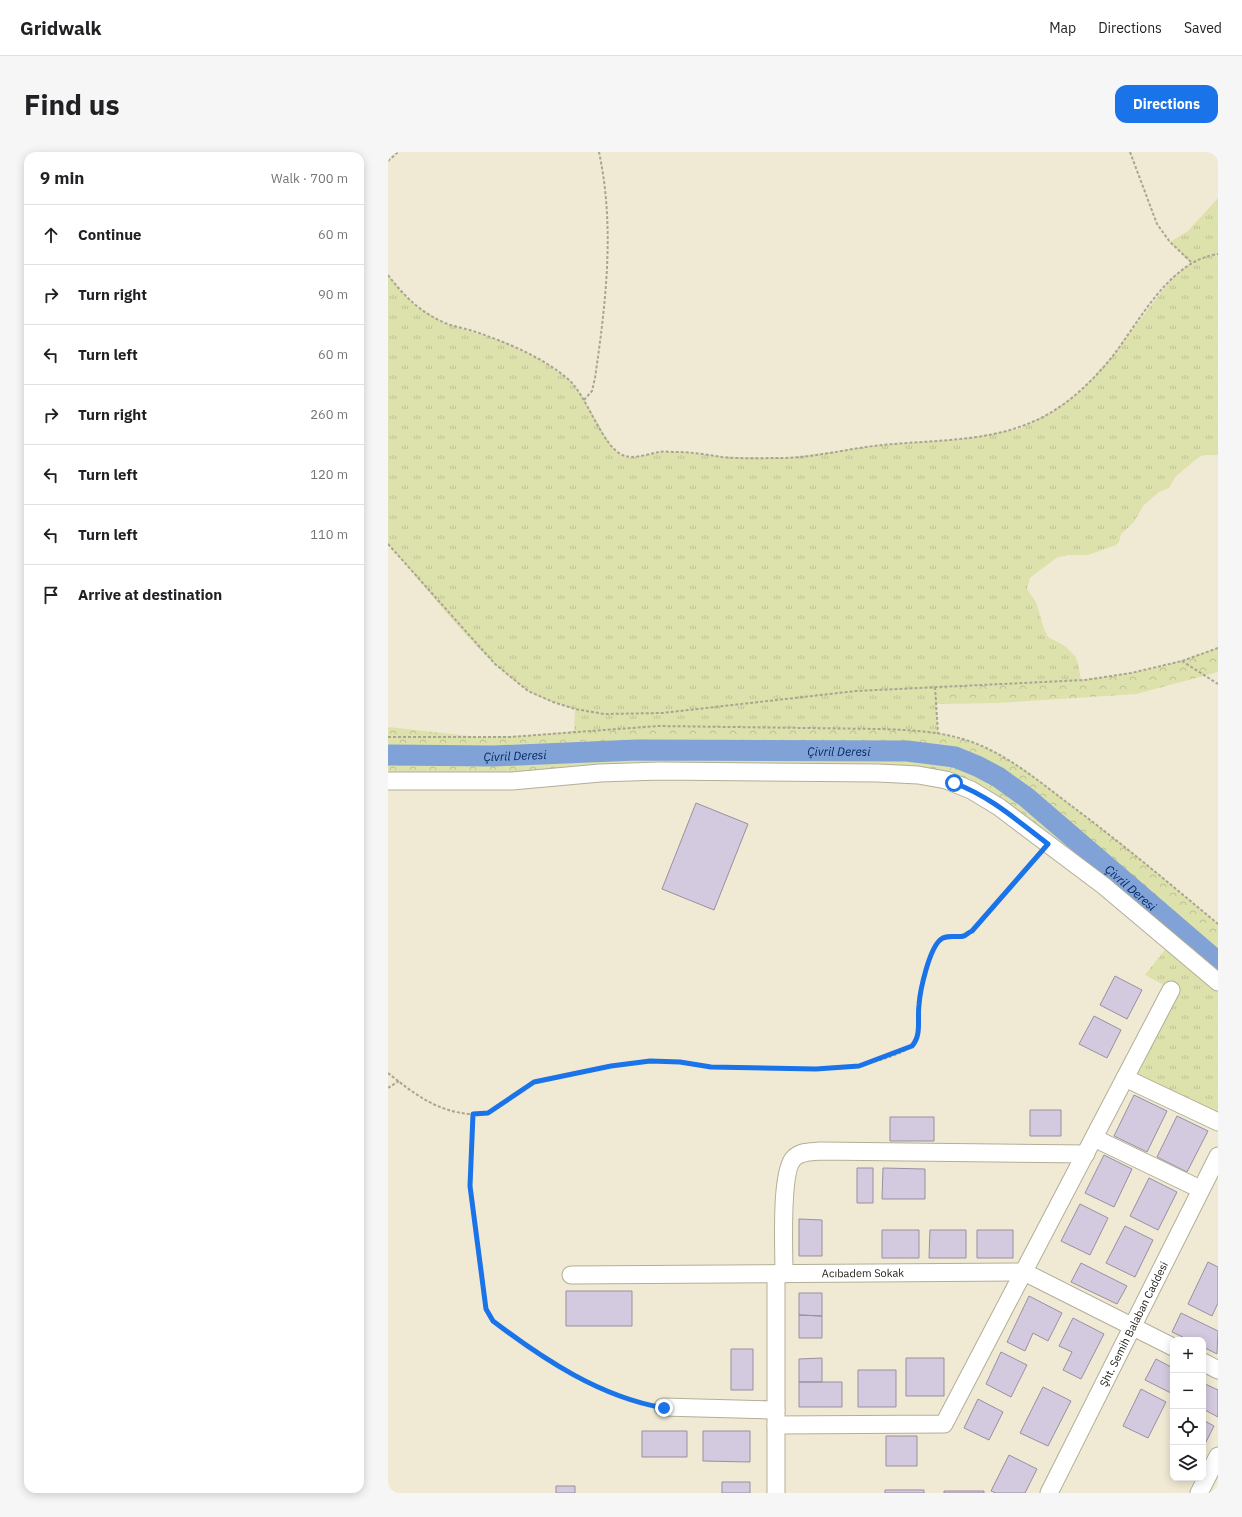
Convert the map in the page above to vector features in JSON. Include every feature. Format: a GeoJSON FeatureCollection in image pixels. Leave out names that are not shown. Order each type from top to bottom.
{"type":"FeatureCollection","features":[{"type":"Feature","properties":{"kind":"street"},"geometry":{"type":"LineString","coordinates":[[388,781],[512,781],[600,773],[659,771],[878,773],[918,775],[946,780],[971,790],[999,807],[1104,886],[1218,982]]}},
{"type":"Feature","properties":{"kind":"street"},"geometry":{"type":"LineString","coordinates":[[664,1408],[776,1417],[944,1424],[1171,990]]}},
{"type":"Feature","properties":{"kind":"street"},"geometry":{"type":"LineString","coordinates":[[1125,1078],[1218,1122]]}},
{"type":"Feature","properties":{"kind":"street"},"geometry":{"type":"LineString","coordinates":[[1094,1138],[1200,1189]]}},
{"type":"Feature","properties":{"kind":"street"},"geometry":{"type":"LineString","coordinates":[[776,1493],[776,1417],[780,1274],[786,1176],[792,1159],[800,1153],[828,1151],[1086,1154]]}},
{"type":"Feature","properties":{"kind":"street","name":"Şht. Semih Balaban Caddesi"},"geometry":{"type":"LineString","coordinates":[[1060,1493],[1200,1189],[1218,1156]]}},
{"type":"Feature","properties":{"kind":"street","name":"Şht. Semih Balaban Caddesi"},"geometry":{"type":"LineString","coordinates":[[1049,1493],[1218,1178]]}},
{"type":"Feature","properties":{"kind":"street","name":"Acıbadem Sokak"},"geometry":{"type":"LineString","coordinates":[[571,1275],[1024,1272],[1170,1346]]}},
{"type":"Feature","properties":{"kind":"street"},"geometry":{"type":"LineString","coordinates":[[1206,1364],[1218,1370]]}},
{"type":"Feature","properties":{"kind":"street"},"geometry":{"type":"LineString","coordinates":[[1199,1493],[1218,1456]]}},
{"type":"Feature","properties":{"kind":"path"},"geometry":{"type":"LineString","coordinates":[[388,161],[398,152]]}},
{"type":"Feature","properties":{"kind":"path"},"geometry":{"type":"LineString","coordinates":[[584,400],[592,391],[595,378],[608,268],[607,206],[599,152]]}},
{"type":"Feature","properties":{"kind":"path"},"geometry":{"type":"LineString","coordinates":[[1130,152],[1157,224],[1177,250],[1192,262]]}},
{"type":"Feature","properties":{"kind":"path"},"geometry":{"type":"LineString","coordinates":[[388,275],[402,293],[417,307],[444,323],[506,343],[542,361],[568,379],[584,400],[610,444],[618,454],[629,458],[661,452],[682,452],[725,457],[784,458],[882,445],[962,439],[1019,429],[1052,412],[1082,390],[1111,358],[1172,278],[1192,262],[1206,256],[1218,254]]}},
{"type":"Feature","properties":{"kind":"path"},"geometry":{"type":"LineString","coordinates":[[388,544],[495,664],[528,691],[553,702],[576,709],[604,714],[662,714],[856,692],[1085,680],[1131,673],[1182,661],[1218,648]]}},
{"type":"Feature","properties":{"kind":"path"},"geometry":{"type":"LineString","coordinates":[[1182,661],[1218,684]]}},
{"type":"Feature","properties":{"kind":"path"},"geometry":{"type":"LineString","coordinates":[[935,687],[938,733]]}},
{"type":"Feature","properties":{"kind":"path"},"geometry":{"type":"LineString","coordinates":[[388,1073],[429,1103],[460,1113],[473,1114],[488,1113],[534,1082],[611,1066],[650,1061],[680,1062],[711,1067],[816,1069],[859,1066],[912,1046],[918,1034],[919,1004],[924,979],[932,953],[939,941],[945,937],[964,936],[972,931],[1048,844]]}},
{"type":"Feature","properties":{"kind":"path"},"geometry":{"type":"LineString","coordinates":[[388,1088],[398,1081]]}},
{"type":"Feature","properties":{"kind":"path"},"geometry":{"type":"LineString","coordinates":[[473,1114],[470,1186],[486,1309],[493,1321],[570,1374],[615,1394],[643,1404],[664,1408]]}},
{"type":"Feature","properties":{"kind":"green space"},"geometry":{"type":"Polygon","coordinates":[[[1218,198],[1218,455],[1205,455],[1199,457],[1176,476],[1169,488],[1159,492],[1143,506],[1134,522],[1121,534],[1119,542],[1116,545],[1088,555],[1068,555],[1058,557],[1030,578],[1027,589],[1036,602],[1048,637],[1065,646],[1075,656],[1078,663],[1081,680],[935,687],[938,733],[879,729],[658,726],[574,731],[575,709],[550,701],[532,693],[489,659],[454,622],[388,544],[388,275],[402,293],[417,307],[444,323],[506,343],[542,361],[568,379],[581,395],[610,444],[618,454],[629,458],[661,452],[682,452],[725,457],[784,458],[882,445],[962,439],[1019,429],[1052,412],[1082,390],[1111,358],[1172,278],[1191,263],[1170,242],[1188,231],[1218,198]]]}},
{"type":"Feature","properties":{"kind":"green space"},"geometry":{"type":"Polygon","coordinates":[[[1218,648],[1218,672],[1136,694],[998,703],[936,704],[935,687],[1106,677],[1152,668],[1218,648]]]}},
{"type":"Feature","properties":{"kind":"green space"},"geometry":{"type":"Polygon","coordinates":[[[658,726],[908,730],[938,733],[969,741],[991,750],[1025,770],[1132,852],[1218,924],[1218,982],[999,807],[918,775],[388,781],[388,727],[479,737],[534,735],[597,729],[658,726]]]}},
{"type":"Feature","properties":{"kind":"green space"},"geometry":{"type":"Polygon","coordinates":[[[1171,942],[1218,982],[1218,1122],[1125,1078],[1171,989],[1145,975],[1171,942]]]}},
{"type":"Feature","properties":{"kind":"building"},"geometry":{"type":"Polygon","coordinates":[[[696,803],[748,824],[714,910],[662,889],[696,803]]]}},
{"type":"Feature","properties":{"kind":"building"},"geometry":{"type":"Polygon","coordinates":[[[1115,976],[1142,990],[1127,1019],[1100,1005],[1115,976]]]}},
{"type":"Feature","properties":{"kind":"building"},"geometry":{"type":"Polygon","coordinates":[[[1094,1016],[1121,1030],[1107,1058],[1079,1044],[1094,1016]]]}},
{"type":"Feature","properties":{"kind":"building"},"geometry":{"type":"Polygon","coordinates":[[[1134,1095],[1167,1111],[1147,1152],[1114,1136],[1134,1095]]]}},
{"type":"Feature","properties":{"kind":"building"},"geometry":{"type":"Polygon","coordinates":[[[1030,1110],[1061,1110],[1061,1136],[1030,1136],[1030,1110]]]}},
{"type":"Feature","properties":{"kind":"building"},"geometry":{"type":"Polygon","coordinates":[[[1177,1116],[1208,1131],[1187,1172],[1157,1157],[1177,1116]]]}},
{"type":"Feature","properties":{"kind":"building"},"geometry":{"type":"Polygon","coordinates":[[[890,1117],[934,1117],[934,1141],[890,1141],[890,1117]]]}},
{"type":"Feature","properties":{"kind":"building"},"geometry":{"type":"Polygon","coordinates":[[[1104,1155],[1132,1169],[1114,1207],[1085,1193],[1104,1155]]]}},
{"type":"Feature","properties":{"kind":"building"},"geometry":{"type":"Polygon","coordinates":[[[857,1168],[873,1168],[873,1203],[857,1203],[857,1168]]]}},
{"type":"Feature","properties":{"kind":"building"},"geometry":{"type":"Polygon","coordinates":[[[883,1168],[925,1169],[925,1199],[882,1199],[883,1168]]]}},
{"type":"Feature","properties":{"kind":"building"},"geometry":{"type":"Polygon","coordinates":[[[1149,1178],[1177,1192],[1158,1230],[1130,1216],[1149,1178]]]}},
{"type":"Feature","properties":{"kind":"building"},"geometry":{"type":"Polygon","coordinates":[[[1080,1204],[1108,1218],[1090,1255],[1061,1241],[1080,1204]]]}},
{"type":"Feature","properties":{"kind":"building"},"geometry":{"type":"Polygon","coordinates":[[[799,1219],[822,1220],[822,1256],[799,1256],[799,1219]]]}},
{"type":"Feature","properties":{"kind":"building"},"geometry":{"type":"Polygon","coordinates":[[[1125,1226],[1153,1240],[1135,1277],[1106,1263],[1125,1226]]]}},
{"type":"Feature","properties":{"kind":"building"},"geometry":{"type":"Polygon","coordinates":[[[882,1230],[919,1230],[919,1258],[882,1258],[882,1230]]]}},
{"type":"Feature","properties":{"kind":"building"},"geometry":{"type":"Polygon","coordinates":[[[930,1230],[966,1230],[966,1258],[929,1258],[930,1230]]]}},
{"type":"Feature","properties":{"kind":"building"},"geometry":{"type":"Polygon","coordinates":[[[977,1230],[1013,1230],[1013,1258],[977,1258],[977,1230]]]}},
{"type":"Feature","properties":{"kind":"building"},"geometry":{"type":"Polygon","coordinates":[[[1208,1262],[1218,1267],[1218,1303],[1212,1316],[1188,1304],[1208,1262]]]}},
{"type":"Feature","properties":{"kind":"building"},"geometry":{"type":"Polygon","coordinates":[[[1081,1263],[1127,1286],[1117,1304],[1071,1282],[1081,1263]]]}},
{"type":"Feature","properties":{"kind":"building"},"geometry":{"type":"Polygon","coordinates":[[[566,1291],[632,1291],[632,1326],[566,1326],[566,1291]]]}},
{"type":"Feature","properties":{"kind":"building"},"geometry":{"type":"Polygon","coordinates":[[[799,1293],[822,1293],[822,1316],[799,1315],[799,1293]]]}},
{"type":"Feature","properties":{"kind":"building"},"geometry":{"type":"Polygon","coordinates":[[[1029,1296],[1062,1313],[1048,1341],[1033,1333],[1025,1351],[1007,1342],[1029,1296]]]}},
{"type":"Feature","properties":{"kind":"building"},"geometry":{"type":"Polygon","coordinates":[[[1181,1313],[1218,1331],[1217,1354],[1206,1348],[1206,1337],[1183,1337],[1172,1332],[1181,1313]]]}},
{"type":"Feature","properties":{"kind":"building"},"geometry":{"type":"Polygon","coordinates":[[[799,1315],[822,1316],[822,1338],[799,1338],[799,1315]]]}},
{"type":"Feature","properties":{"kind":"building"},"geometry":{"type":"Polygon","coordinates":[[[1073,1318],[1104,1334],[1081,1379],[1063,1370],[1072,1352],[1059,1346],[1073,1318]]]}},
{"type":"Feature","properties":{"kind":"building"},"geometry":{"type":"Polygon","coordinates":[[[731,1349],[753,1349],[753,1390],[731,1390],[731,1349]]]}},
{"type":"Feature","properties":{"kind":"building"},"geometry":{"type":"Polygon","coordinates":[[[1001,1352],[1027,1365],[1011,1397],[986,1384],[1001,1352]]]}},
{"type":"Feature","properties":{"kind":"building"},"geometry":{"type":"Polygon","coordinates":[[[822,1358],[822,1382],[799,1382],[799,1359],[822,1358]]]}},
{"type":"Feature","properties":{"kind":"building"},"geometry":{"type":"Polygon","coordinates":[[[906,1358],[944,1358],[944,1396],[906,1396],[906,1358]]]}},
{"type":"Feature","properties":{"kind":"building"},"geometry":{"type":"Polygon","coordinates":[[[1156,1359],[1170,1366],[1170,1392],[1145,1380],[1156,1359]]]}},
{"type":"Feature","properties":{"kind":"building"},"geometry":{"type":"Polygon","coordinates":[[[858,1370],[896,1370],[896,1407],[858,1407],[858,1370]]]}},
{"type":"Feature","properties":{"kind":"building"},"geometry":{"type":"Polygon","coordinates":[[[799,1382],[842,1382],[842,1407],[799,1407],[799,1382]]]}},
{"type":"Feature","properties":{"kind":"building"},"geometry":{"type":"Polygon","coordinates":[[[1206,1384],[1218,1390],[1218,1417],[1206,1411],[1206,1384]]]}},
{"type":"Feature","properties":{"kind":"building"},"geometry":{"type":"Polygon","coordinates":[[[1043,1387],[1071,1401],[1048,1446],[1020,1433],[1043,1387]]]}},
{"type":"Feature","properties":{"kind":"building"},"geometry":{"type":"Polygon","coordinates":[[[1141,1389],[1166,1402],[1148,1438],[1123,1426],[1141,1389]]]}},
{"type":"Feature","properties":{"kind":"building"},"geometry":{"type":"Polygon","coordinates":[[[978,1399],[1003,1412],[989,1440],[964,1428],[978,1399]]]}},
{"type":"Feature","properties":{"kind":"building"},"geometry":{"type":"Polygon","coordinates":[[[1206,1422],[1214,1426],[1206,1442],[1206,1422]]]}},
{"type":"Feature","properties":{"kind":"building"},"geometry":{"type":"Polygon","coordinates":[[[642,1431],[687,1431],[687,1457],[642,1457],[642,1431]]]}},
{"type":"Feature","properties":{"kind":"building"},"geometry":{"type":"Polygon","coordinates":[[[703,1431],[750,1431],[750,1462],[703,1461],[703,1431]]]}},
{"type":"Feature","properties":{"kind":"building"},"geometry":{"type":"Polygon","coordinates":[[[886,1436],[917,1436],[917,1466],[886,1466],[886,1436]]]}},
{"type":"Feature","properties":{"kind":"building"},"geometry":{"type":"Polygon","coordinates":[[[1009,1455],[1037,1469],[1025,1493],[996,1493],[991,1491],[1009,1455]]]}},
{"type":"Feature","properties":{"kind":"building"},"geometry":{"type":"Polygon","coordinates":[[[722,1482],[750,1482],[750,1493],[722,1493],[722,1482]]]}},
{"type":"Feature","properties":{"kind":"building"},"geometry":{"type":"Polygon","coordinates":[[[556,1486],[575,1486],[575,1493],[556,1493],[556,1486]]]}},
{"type":"Feature","properties":{"kind":"building"},"geometry":{"type":"Polygon","coordinates":[[[885,1490],[924,1490],[924,1493],[885,1493],[885,1490]]]}},
{"type":"Feature","properties":{"kind":"building"},"geometry":{"type":"Polygon","coordinates":[[[944,1491],[984,1491],[984,1493],[944,1493],[944,1491]]]}},
{"type":"Feature","properties":{"kind":"waterway","name":"Çivril Deresi"},"geometry":{"type":"LineString","coordinates":[[388,755],[494,756],[637,750],[907,751],[955,757],[998,777],[1026,797],[1218,962]]}},
{"type":"Feature","properties":{"kind":"route"},"geometry":{"type":"LineString","coordinates":[[664,1408],[643,1404],[615,1394],[570,1374],[493,1321],[486,1309],[470,1186],[473,1114],[488,1113],[534,1082],[611,1066],[650,1061],[680,1062],[711,1067],[751,1069],[816,1069],[859,1066],[912,1046],[916,1042],[918,1034],[919,1004],[924,979],[932,953],[939,941],[945,937],[964,936],[972,931],[1048,844],[999,807],[971,790],[954,783]]}}]}
